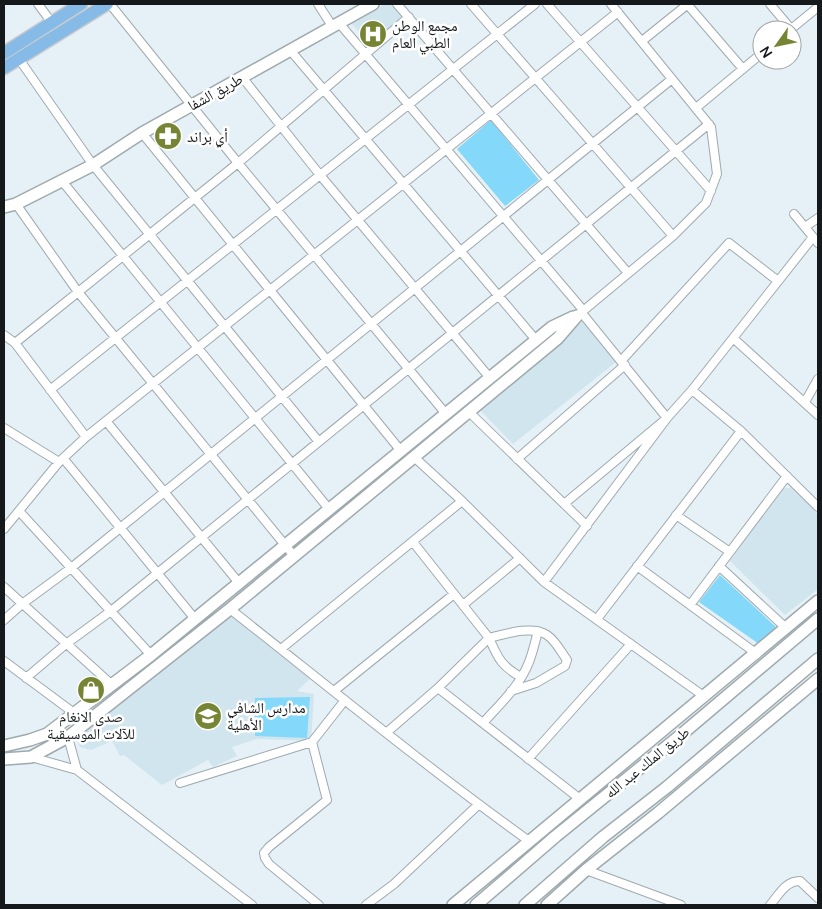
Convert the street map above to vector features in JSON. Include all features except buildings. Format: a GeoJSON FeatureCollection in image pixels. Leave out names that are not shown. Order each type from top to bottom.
{"type":"FeatureCollection","features":[{"type":"Feature","properties":{"kind":"main road"},"geometry":{"type":"LineString","coordinates":[[4,53],[81,4]]}},
{"type":"Feature","properties":{"kind":"main road"},"geometry":{"type":"LineString","coordinates":[[4,68],[109,4]]}},
{"type":"Feature","properties":{"kind":"street"},"geometry":{"type":"LineString","coordinates":[[38,4],[52,23]]}},
{"type":"Feature","properties":{"kind":"street"},"geometry":{"type":"LineString","coordinates":[[109,4],[276,210],[446,414]]}},
{"type":"Feature","properties":{"kind":"street"},"geometry":{"type":"LineString","coordinates":[[318,4],[365,54],[542,260],[580,312],[667,418]]}},
{"type":"Feature","properties":{"kind":"street","name":"طريق الشفا"},"geometry":{"type":"LineString","coordinates":[[4,207],[16,204],[93,165],[142,133],[373,4]]}},
{"type":"Feature","properties":{"kind":"street"},"geometry":{"type":"LineString","coordinates":[[397,4],[628,273]]}},
{"type":"Feature","properties":{"kind":"street"},"geometry":{"type":"LineString","coordinates":[[471,4],[673,236]]}},
{"type":"Feature","properties":{"kind":"street"},"geometry":{"type":"LineString","coordinates":[[50,390],[535,4]]}},
{"type":"Feature","properties":{"kind":"street"},"geometry":{"type":"LineString","coordinates":[[547,4],[711,191]]}},
{"type":"Feature","properties":{"kind":"street"},"geometry":{"type":"LineString","coordinates":[[4,759],[31,756],[68,737],[230,609],[558,338],[580,312],[673,236],[706,202],[717,174],[711,127],[611,4]]}},
{"type":"Feature","properties":{"kind":"street"},"geometry":{"type":"LineString","coordinates":[[642,41],[687,4],[743,69]]}},
{"type":"Feature","properties":{"kind":"street"},"geometry":{"type":"LineString","coordinates":[[770,4],[783,20]]}},
{"type":"Feature","properties":{"kind":"street"},"geometry":{"type":"LineString","coordinates":[[802,21],[818,7]]}},
{"type":"Feature","properties":{"kind":"street"},"geometry":{"type":"LineString","coordinates":[[4,529],[61,460],[86,437],[618,12]]}},
{"type":"Feature","properties":{"kind":"street"},"geometry":{"type":"LineString","coordinates":[[15,343],[238,163],[409,17]]}},
{"type":"Feature","properties":{"kind":"street"},"geometry":{"type":"LineString","coordinates":[[290,50],[536,340]]}},
{"type":"Feature","properties":{"kind":"street"},"geometry":{"type":"LineString","coordinates":[[19,59],[93,165],[319,442]]}},
{"type":"Feature","properties":{"kind":"street"},"geometry":{"type":"LineString","coordinates":[[696,108],[752,61]]}},
{"type":"Feature","properties":{"kind":"street"},"geometry":{"type":"LineString","coordinates":[[242,77],[320,175],[490,378]]}},
{"type":"Feature","properties":{"kind":"street"},"geometry":{"type":"LineString","coordinates":[[4,620],[22,604],[71,568],[672,79]]}},
{"type":"Feature","properties":{"kind":"street"},"geometry":{"type":"LineString","coordinates":[[26,678],[66,644],[111,611],[709,124]]}},
{"type":"Feature","properties":{"kind":"street"},"geometry":{"type":"LineString","coordinates":[[142,133],[401,451]]}},
{"type":"Feature","properties":{"kind":"street"},"geometry":{"type":"LineString","coordinates":[[62,181],[329,509]]}},
{"type":"Feature","properties":{"kind":"street"},"geometry":{"type":"LineString","coordinates":[[4,196],[16,204],[78,292],[294,556]]}},
{"type":"Feature","properties":{"kind":"street"},"geometry":{"type":"LineString","coordinates":[[544,582],[667,418],[692,390],[778,281],[815,240],[794,214]]}},
{"type":"Feature","properties":{"kind":"street"},"geometry":{"type":"LineString","coordinates":[[805,227],[818,218]]}},
{"type":"Feature","properties":{"kind":"street"},"geometry":{"type":"LineString","coordinates":[[518,458],[623,363],[729,243],[778,281]]}},
{"type":"Feature","properties":{"kind":"street"},"geometry":{"type":"LineString","coordinates":[[4,746],[47,734],[151,655],[552,327],[580,312]]}},
{"type":"Feature","properties":{"kind":"street"},"geometry":{"type":"LineString","coordinates":[[4,335],[15,343],[86,437]]}},
{"type":"Feature","properties":{"kind":"street"},"geometry":{"type":"LineString","coordinates":[[733,338],[818,415]]}},
{"type":"Feature","properties":{"kind":"street"},"geometry":{"type":"LineString","coordinates":[[805,402],[818,379]]}},
{"type":"Feature","properties":{"kind":"street"},"geometry":{"type":"LineString","coordinates":[[692,390],[741,431],[818,506]]}},
{"type":"Feature","properties":{"kind":"street"},"geometry":{"type":"LineString","coordinates":[[469,412],[587,526]]}},
{"type":"Feature","properties":{"kind":"street"},"geometry":{"type":"LineString","coordinates":[[564,504],[667,418]]}},
{"type":"Feature","properties":{"kind":"street"},"geometry":{"type":"LineString","coordinates":[[106,421],[239,583]]}},
{"type":"Feature","properties":{"kind":"street"},"geometry":{"type":"LineString","coordinates":[[4,428],[61,460],[195,619]]}},
{"type":"Feature","properties":{"kind":"street"},"geometry":{"type":"LineString","coordinates":[[596,619],[741,431]]}},
{"type":"Feature","properties":{"kind":"street"},"geometry":{"type":"LineString","coordinates":[[414,457],[462,501],[544,582],[705,696]]}},
{"type":"Feature","properties":{"kind":"street"},"geometry":{"type":"LineString","coordinates":[[690,605],[787,476]]}},
{"type":"Feature","properties":{"kind":"street"},"geometry":{"type":"LineString","coordinates":[[281,649],[462,501]]}},
{"type":"Feature","properties":{"kind":"street"},"geometry":{"type":"LineString","coordinates":[[20,511],[151,655]]}},
{"type":"Feature","properties":{"kind":"street"},"geometry":{"type":"LineString","coordinates":[[676,515],[730,552]]}},
{"type":"Feature","properties":{"kind":"street"},"geometry":{"type":"LineString","coordinates":[[413,542],[489,638],[498,658],[507,669],[521,677]]}},
{"type":"Feature","properties":{"kind":"street"},"geometry":{"type":"LineString","coordinates":[[463,605],[520,558]]}},
{"type":"Feature","properties":{"kind":"street"},"geometry":{"type":"LineString","coordinates":[[637,566],[757,654]]}},
{"type":"Feature","properties":{"kind":"street"},"geometry":{"type":"LineString","coordinates":[[719,566],[786,628]]}},
{"type":"Feature","properties":{"kind":"street"},"geometry":{"type":"LineString","coordinates":[[4,587],[111,684]]}},
{"type":"Feature","properties":{"kind":"street"},"geometry":{"type":"LineString","coordinates":[[334,691],[454,594]]}},
{"type":"Feature","properties":{"kind":"street"},"geometry":{"type":"LineString","coordinates":[[452,905],[757,654],[818,601]]}},
{"type":"Feature","properties":{"kind":"street"},"geometry":{"type":"LineString","coordinates":[[230,609],[478,805],[529,841]]}},
{"type":"Feature","properties":{"kind":"street","name":"طريق الملك عبد الله"},"geometry":{"type":"LineString","coordinates":[[476,905],[556,836],[682,734],[818,619]]}},
{"type":"Feature","properties":{"kind":"street"},"geometry":{"type":"LineString","coordinates":[[386,733],[438,688],[489,638],[517,631],[538,631],[547,635],[556,644],[567,663],[536,683],[512,691]]}},
{"type":"Feature","properties":{"kind":"street"},"geometry":{"type":"LineString","coordinates":[[483,723],[512,691],[521,677],[528,664],[538,631]]}},
{"type":"Feature","properties":{"kind":"street"},"geometry":{"type":"LineString","coordinates":[[528,759],[631,644]]}},
{"type":"Feature","properties":{"kind":"street","name":"طريق الملك عبد الله"},"geometry":{"type":"LineString","coordinates":[[525,905],[603,837],[667,787],[818,659]]}},
{"type":"Feature","properties":{"kind":"street"},"geometry":{"type":"LineString","coordinates":[[4,661],[74,713]]}},
{"type":"Feature","properties":{"kind":"street"},"geometry":{"type":"LineString","coordinates":[[794,679],[818,672]]}},
{"type":"Feature","properties":{"kind":"street"},"geometry":{"type":"LineString","coordinates":[[547,905],[586,870],[658,813],[818,679]]}},
{"type":"Feature","properties":{"kind":"street"},"geometry":{"type":"LineString","coordinates":[[438,688],[580,799]]}},
{"type":"Feature","properties":{"kind":"street"},"geometry":{"type":"LineString","coordinates":[[180,783],[312,742],[345,700]]}},
{"type":"Feature","properties":{"kind":"street"},"geometry":{"type":"LineString","coordinates":[[682,734],[694,705]]}},
{"type":"Feature","properties":{"kind":"street"},"geometry":{"type":"LineString","coordinates":[[68,737],[77,770]]}},
{"type":"Feature","properties":{"kind":"street"},"geometry":{"type":"LineString","coordinates":[[312,742],[327,800],[269,846],[264,853],[269,864],[319,905]]}},
{"type":"Feature","properties":{"kind":"street"},"geometry":{"type":"LineString","coordinates":[[31,756],[77,770],[252,905]]}},
{"type":"Feature","properties":{"kind":"street"},"geometry":{"type":"LineString","coordinates":[[366,905],[394,884],[478,805]]}},
{"type":"Feature","properties":{"kind":"street"},"geometry":{"type":"LineString","coordinates":[[586,870],[681,905]]}},
{"type":"Feature","properties":{"kind":"street"},"geometry":{"type":"LineString","coordinates":[[770,905],[788,883],[793,881],[800,881],[818,898]]}},
{"type":"Feature","properties":{"kind":"shaded area","name":"مجمع الوطن الطبي العام"},"geometry":{"type":"Polygon","coordinates":[[[385,4],[392,4],[403,19],[371,45],[351,23],[385,4]]]}},
{"type":"Feature","properties":{"kind":"shaded area"},"geometry":{"type":"Polygon","coordinates":[[[491,120],[539,180],[505,206],[457,149],[491,120]]]}},
{"type":"Feature","properties":{"kind":"shaded area"},"geometry":{"type":"Polygon","coordinates":[[[583,321],[616,362],[513,444],[479,409],[583,321]]]}},
{"type":"Feature","properties":{"kind":"shaded area"},"geometry":{"type":"Polygon","coordinates":[[[782,488],[791,488],[818,514],[818,589],[785,615],[730,561],[782,488]]]}},
{"type":"Feature","properties":{"kind":"shaded area"},"geometry":{"type":"Polygon","coordinates":[[[720,575],[776,627],[759,644],[699,602],[720,575]]]}},
{"type":"Feature","properties":{"kind":"shaded area","name":"مدارس الشافي الأهلية"},"geometry":{"type":"Polygon","coordinates":[[[230,614],[313,676],[297,691],[314,694],[311,741],[257,739],[232,747],[237,756],[213,767],[208,760],[162,785],[124,755],[120,756],[112,741],[91,750],[80,747],[76,738],[230,614]]]}},
{"type":"Feature","properties":{"kind":"shaded area"},"geometry":{"type":"Polygon","coordinates":[[[310,697],[307,738],[255,736],[255,698],[310,697]]]}},
{"type":"Feature","properties":{"kind":"place","name":"مجمع الوطن الطبي العام"},"geometry":{"type":"Point","coordinates":[373,34]}},
{"type":"Feature","properties":{"kind":"place","name":"أي براند"},"geometry":{"type":"Point","coordinates":[168,136]}},
{"type":"Feature","properties":{"kind":"place","name":"صدى الانغام للآلات الموسيقية"},"geometry":{"type":"Point","coordinates":[91,690]}},
{"type":"Feature","properties":{"kind":"place","name":"مدارس الشافي الأهلية"},"geometry":{"type":"Point","coordinates":[208,716]}}]}
